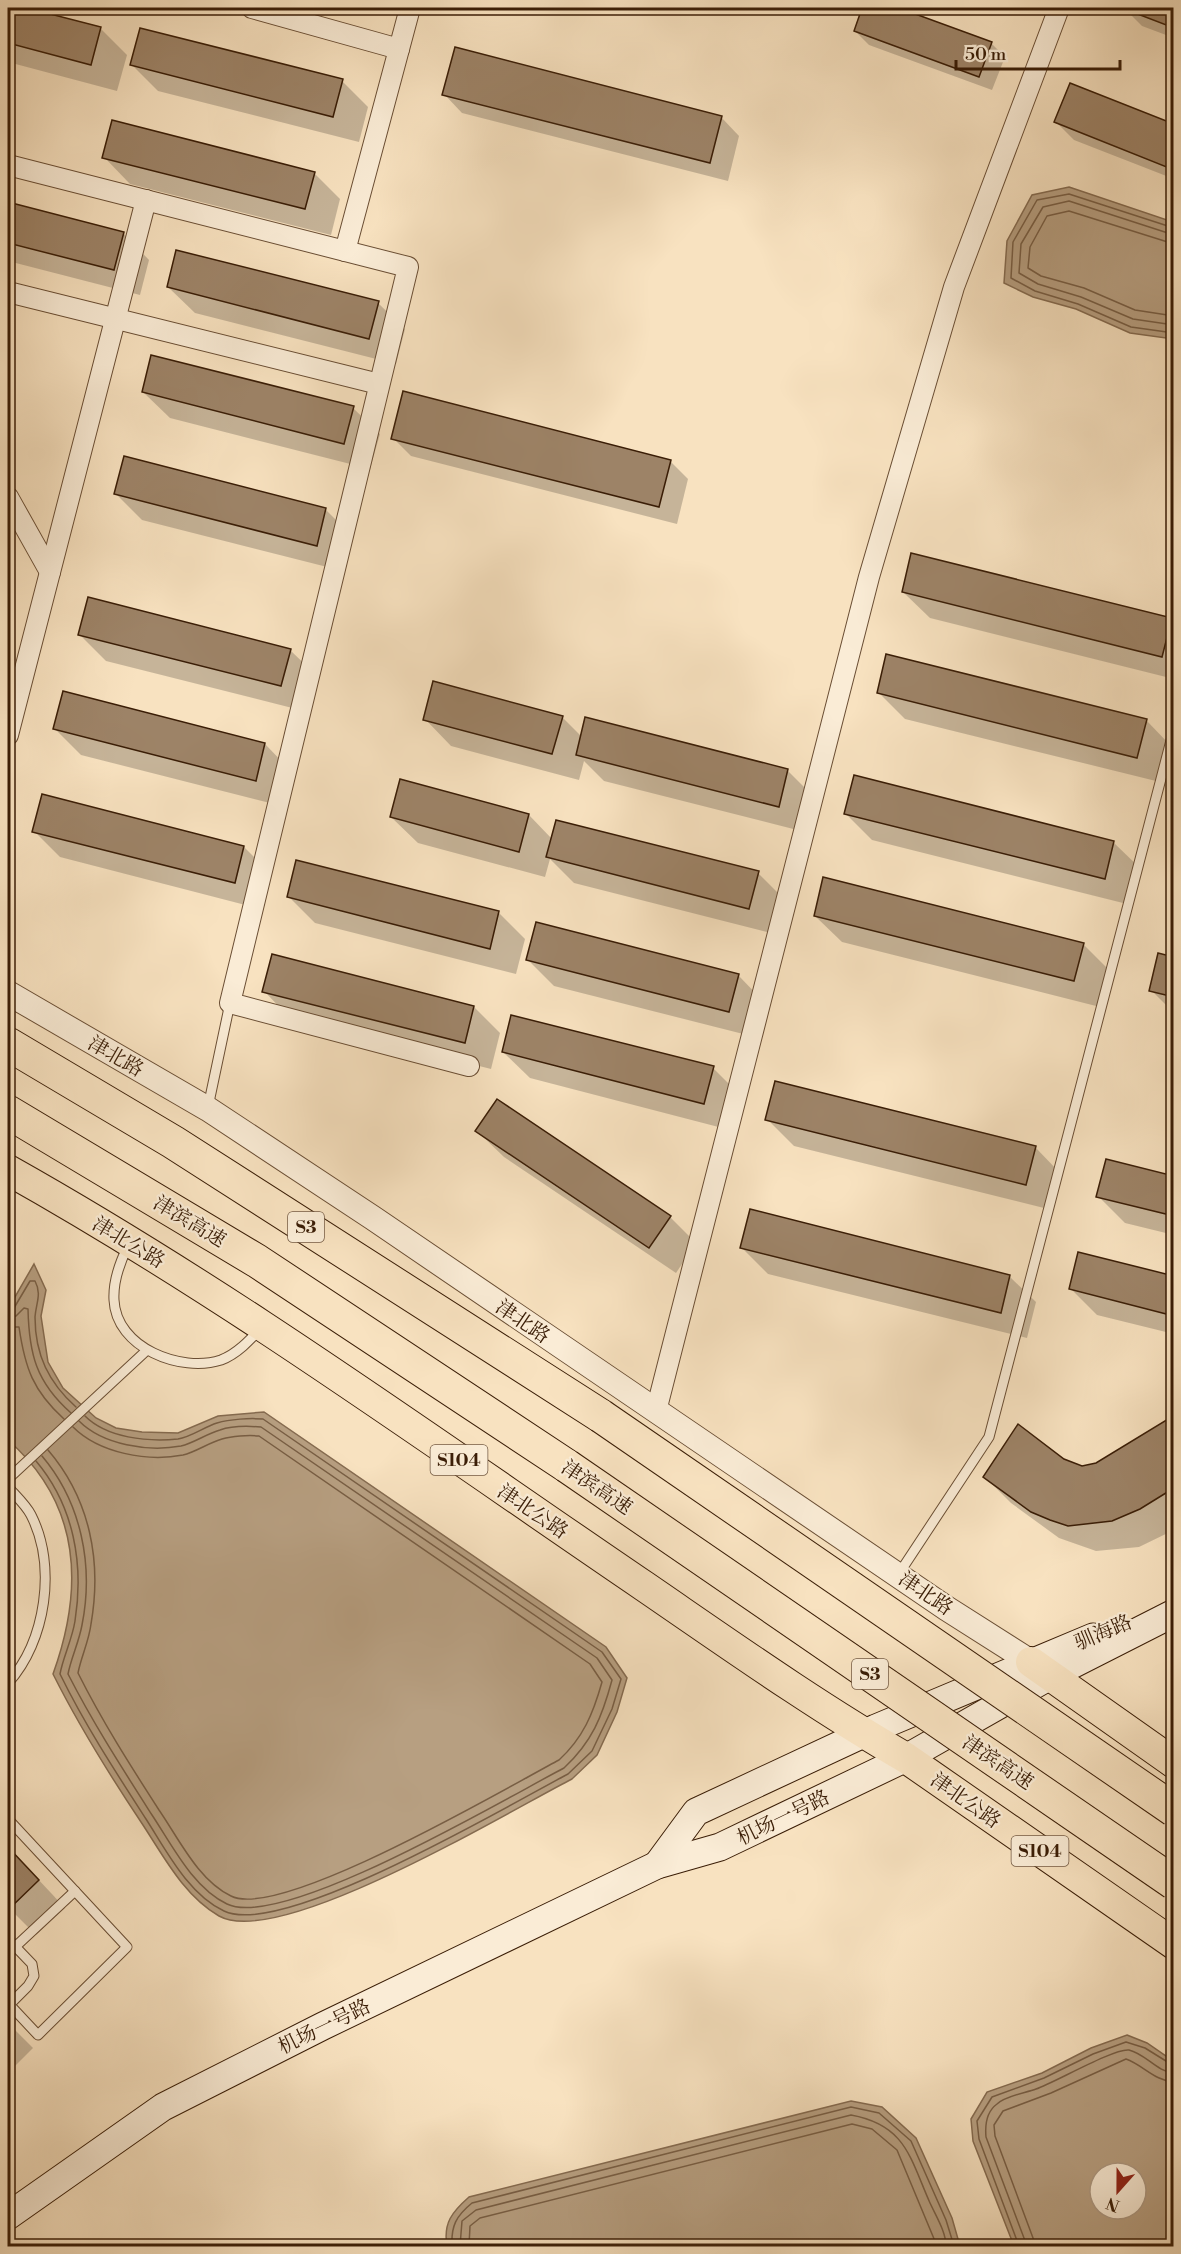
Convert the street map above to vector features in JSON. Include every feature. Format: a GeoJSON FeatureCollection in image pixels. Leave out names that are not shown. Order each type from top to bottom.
{"type":"FeatureCollection","features":[{"type":"Feature","properties":{"kind":"highway","name":"S3"},"geometry":{"type":"LineString","coordinates":[[8,1044],[173,1142],[601,1416],[1173,1810]]}},
{"type":"Feature","properties":{"kind":"highway","name":"津滨高速"},"geometry":{"type":"LineString","coordinates":[[8,1112],[257,1260],[567,1466],[1173,1882]]}},
{"type":"Feature","properties":{"kind":"main road","name":"津北公路"},"geometry":{"type":"LineString","coordinates":[[8,1156],[234,1294],[869,1731],[1173,1944]]}},
{"type":"Feature","properties":{"kind":"main road","name":"津北公路"},"geometry":{"type":"LineString","coordinates":[[8,1170],[262,1326],[869,1731]]}},
{"type":"Feature","properties":{"kind":"main road","name":"驯海路"},"geometry":{"type":"LineString","coordinates":[[1041,1669],[1173,1600]]}},
{"type":"Feature","properties":{"kind":"main road","name":"驯海路"},"geometry":{"type":"LineString","coordinates":[[1041,1669],[1173,1613]]}},
{"type":"Feature","properties":{"kind":"main road","name":"津北公路"},"geometry":{"type":"LineString","coordinates":[[906,1758],[1041,1669]]}},
{"type":"Feature","properties":{"kind":"main road"},"geometry":{"type":"LineString","coordinates":[[869,1731],[1041,1669],[1173,1763]]}},
{"type":"Feature","properties":{"kind":"main road","name":"机场一号路"},"geometry":{"type":"LineString","coordinates":[[657,1865],[696,1812],[869,1731]]}},
{"type":"Feature","properties":{"kind":"main road","name":"机场一号路"},"geometry":{"type":"LineString","coordinates":[[12,2208],[163,2107],[323,2026],[657,1865],[720,1847],[906,1758]]}},
{"type":"Feature","properties":{"kind":"street"},"geometry":{"type":"LineString","coordinates":[[252,8],[399,49]]}},
{"type":"Feature","properties":{"kind":"street"},"geometry":{"type":"LineString","coordinates":[[345,251],[410,8]]}},
{"type":"Feature","properties":{"kind":"street"},"geometry":{"type":"LineString","coordinates":[[656,1411],[868,577],[954,286],[1059,8]]}},
{"type":"Feature","properties":{"kind":"street"},"geometry":{"type":"LineString","coordinates":[[8,165],[408,267],[230,1003],[469,1066]]}},
{"type":"Feature","properties":{"kind":"street"},"geometry":{"type":"LineString","coordinates":[[8,735],[146,200]]}},
{"type":"Feature","properties":{"kind":"street"},"geometry":{"type":"LineString","coordinates":[[8,292],[379,384]]}},
{"type":"Feature","properties":{"kind":"street"},"geometry":{"type":"LineString","coordinates":[[8,497],[50,572]]}},
{"type":"Feature","properties":{"kind":"street","name":"津北路"},"geometry":{"type":"LineString","coordinates":[[8,993],[208,1109],[1041,1669]]}},
{"type":"Feature","properties":{"kind":"lane"},"geometry":{"type":"LineString","coordinates":[[898,1575],[989,1437],[1173,729]]}},
{"type":"Feature","properties":{"kind":"lane"},"geometry":{"type":"LineString","coordinates":[[208,1109],[230,1003]]}},
{"type":"Feature","properties":{"kind":"lane"},"geometry":{"type":"LineString","coordinates":[[130,1243],[115,1284],[114,1302],[122,1326],[146,1351],[173,1360],[200,1365],[224,1359],[248,1343],[262,1326]]}},
{"type":"Feature","properties":{"kind":"lane"},"geometry":{"type":"LineString","coordinates":[[8,1479],[84,1406],[146,1351]]}},
{"type":"Feature","properties":{"kind":"lane"},"geometry":{"type":"LineString","coordinates":[[8,1486],[31,1514],[46,1560],[41,1618],[20,1669],[8,1683]]}},
{"type":"Feature","properties":{"kind":"lane"},"geometry":{"type":"LineString","coordinates":[[8,1819],[127,1947],[38,2035],[8,2004],[28,1986],[34,1976],[32,1964],[8,1939]]}},
{"type":"Feature","properties":{"kind":"lane"},"geometry":{"type":"LineString","coordinates":[[15,1947],[75,1891]]}},
{"type":"Feature","properties":{"kind":"water"},"geometry":{"type":"Polygon","coordinates":[[[1069,187],[1173,222],[1173,339],[1130,333],[1076,309],[1033,297],[1004,283],[1007,241],[1032,195],[1069,187]]]}},
{"type":"Feature","properties":{"kind":"water"},"geometry":{"type":"Polygon","coordinates":[[[34,1264],[46,1290],[41,1316],[48,1362],[63,1388],[96,1418],[116,1428],[142,1432],[178,1433],[218,1416],[264,1412],[606,1647],[627,1678],[617,1712],[597,1755],[572,1779],[449,1845],[341,1896],[291,1913],[249,1921],[219,1916],[206,1907],[184,1886],[166,1861],[95,1750],[53,1674],[63,1642],[69,1610],[72,1579],[70,1549],[62,1519],[50,1491],[32,1465],[8,1440],[8,1309],[34,1264]]]}},
{"type":"Feature","properties":{"kind":"water"},"geometry":{"type":"Polygon","coordinates":[[[1127,2035],[1147,2043],[1173,2061],[1173,2246],[1014,2246],[973,2141],[971,2119],[987,2092],[1042,2073],[1091,2048],[1127,2035]]]}},
{"type":"Feature","properties":{"kind":"water"},"geometry":{"type":"Polygon","coordinates":[[[851,2101],[882,2107],[916,2138],[952,2218],[960,2246],[447,2246],[446,2231],[450,2218],[469,2197],[851,2101]]]}},
{"type":"Feature","properties":{"kind":"building"},"geometry":{"type":"Polygon","coordinates":[[[8,8],[27,8],[101,27],[91,65],[8,43],[8,8]]]}},
{"type":"Feature","properties":{"kind":"building"},"geometry":{"type":"Polygon","coordinates":[[[862,8],[899,8],[992,42],[979,77],[854,31],[862,8]]]}},
{"type":"Feature","properties":{"kind":"building"},"geometry":{"type":"Polygon","coordinates":[[[1122,8],[1174,8],[1174,28],[1122,8]]]}},
{"type":"Feature","properties":{"kind":"building"},"geometry":{"type":"Polygon","coordinates":[[[140,28],[343,79],[333,117],[130,65],[140,28]]]}},
{"type":"Feature","properties":{"kind":"building"},"geometry":{"type":"Polygon","coordinates":[[[455,47],[722,116],[710,163],[442,95],[455,47]]]}},
{"type":"Feature","properties":{"kind":"building"},"geometry":{"type":"Polygon","coordinates":[[[1070,83],[1174,124],[1174,170],[1054,122],[1070,83]]]}},
{"type":"Feature","properties":{"kind":"building"},"geometry":{"type":"Polygon","coordinates":[[[112,120],[315,172],[305,209],[102,158],[112,120]]]}},
{"type":"Feature","properties":{"kind":"building"},"geometry":{"type":"Polygon","coordinates":[[[8,202],[124,232],[114,270],[8,243],[8,202]]]}},
{"type":"Feature","properties":{"kind":"building"},"geometry":{"type":"Polygon","coordinates":[[[176,250],[379,301],[369,339],[167,287],[176,250]]]}},
{"type":"Feature","properties":{"kind":"building"},"geometry":{"type":"Polygon","coordinates":[[[151,355],[354,406],[344,444],[142,392],[151,355]]]}},
{"type":"Feature","properties":{"kind":"building"},"geometry":{"type":"Polygon","coordinates":[[[403,391],[671,460],[659,507],[391,439],[403,391]]]}},
{"type":"Feature","properties":{"kind":"building"},"geometry":{"type":"Polygon","coordinates":[[[124,456],[326,508],[317,546],[114,494],[124,456]]]}},
{"type":"Feature","properties":{"kind":"building"},"geometry":{"type":"Polygon","coordinates":[[[911,553],[1172,618],[1162,657],[902,592],[911,553]]]}},
{"type":"Feature","properties":{"kind":"building"},"geometry":{"type":"Polygon","coordinates":[[[88,597],[291,649],[281,686],[78,635],[88,597]]]}},
{"type":"Feature","properties":{"kind":"building"},"geometry":{"type":"Polygon","coordinates":[[[886,654],[1147,719],[1137,758],[877,693],[886,654]]]}},
{"type":"Feature","properties":{"kind":"building"},"geometry":{"type":"Polygon","coordinates":[[[433,681],[563,716],[552,754],[423,720],[433,681]]]}},
{"type":"Feature","properties":{"kind":"building"},"geometry":{"type":"Polygon","coordinates":[[[63,691],[265,743],[256,781],[53,729],[63,691]]]}},
{"type":"Feature","properties":{"kind":"building"},"geometry":{"type":"Polygon","coordinates":[[[585,717],[788,769],[779,807],[576,755],[585,717]]]}},
{"type":"Feature","properties":{"kind":"building"},"geometry":{"type":"Polygon","coordinates":[[[854,775],[1114,841],[1105,879],[844,814],[854,775]]]}},
{"type":"Feature","properties":{"kind":"building"},"geometry":{"type":"Polygon","coordinates":[[[400,779],[529,814],[519,852],[390,817],[400,779]]]}},
{"type":"Feature","properties":{"kind":"building"},"geometry":{"type":"Polygon","coordinates":[[[42,794],[244,846],[235,883],[32,832],[42,794]]]}},
{"type":"Feature","properties":{"kind":"building"},"geometry":{"type":"Polygon","coordinates":[[[556,820],[759,871],[749,909],[546,857],[556,820]]]}},
{"type":"Feature","properties":{"kind":"building"},"geometry":{"type":"Polygon","coordinates":[[[296,860],[499,911],[490,949],[287,897],[296,860]]]}},
{"type":"Feature","properties":{"kind":"building"},"geometry":{"type":"Polygon","coordinates":[[[823,877],[1084,943],[1074,981],[814,916],[823,877]]]}},
{"type":"Feature","properties":{"kind":"building"},"geometry":{"type":"Polygon","coordinates":[[[536,922],[739,974],[729,1012],[526,960],[536,922]]]}},
{"type":"Feature","properties":{"kind":"building"},"geometry":{"type":"Polygon","coordinates":[[[1158,953],[1174,957],[1174,997],[1149,991],[1158,953]]]}},
{"type":"Feature","properties":{"kind":"building"},"geometry":{"type":"Polygon","coordinates":[[[272,954],[474,1006],[465,1043],[262,992],[272,954]]]}},
{"type":"Feature","properties":{"kind":"building"},"geometry":{"type":"Polygon","coordinates":[[[511,1015],[714,1066],[704,1104],[502,1052],[511,1015]]]}},
{"type":"Feature","properties":{"kind":"building"},"geometry":{"type":"Polygon","coordinates":[[[775,1081],[1036,1146],[1026,1185],[765,1120],[775,1081]]]}},
{"type":"Feature","properties":{"kind":"building"},"geometry":{"type":"Polygon","coordinates":[[[497,1099],[671,1216],[649,1248],[475,1131],[497,1099]]]}},
{"type":"Feature","properties":{"kind":"building"},"geometry":{"type":"Polygon","coordinates":[[[1106,1159],[1174,1176],[1174,1216],[1096,1197],[1106,1159]]]}},
{"type":"Feature","properties":{"kind":"building"},"geometry":{"type":"Polygon","coordinates":[[[750,1209],[1010,1275],[1001,1313],[740,1248],[750,1209]]]}},
{"type":"Feature","properties":{"kind":"building"},"geometry":{"type":"Polygon","coordinates":[[[1078,1252],[1174,1276],[1174,1316],[1069,1289],[1078,1252]]]}},
{"type":"Feature","properties":{"kind":"building"},"geometry":{"type":"Polygon","coordinates":[[[1173,1416],[1174,1488],[1140,1509],[1112,1521],[1068,1526],[1050,1520],[1031,1512],[983,1477],[1018,1424],[1064,1459],[1082,1466],[1096,1463],[1173,1416]]]}},
{"type":"Feature","properties":{"kind":"building"},"geometry":{"type":"Polygon","coordinates":[[[8,1847],[39,1880],[8,1910],[8,1847]]]}}]}
